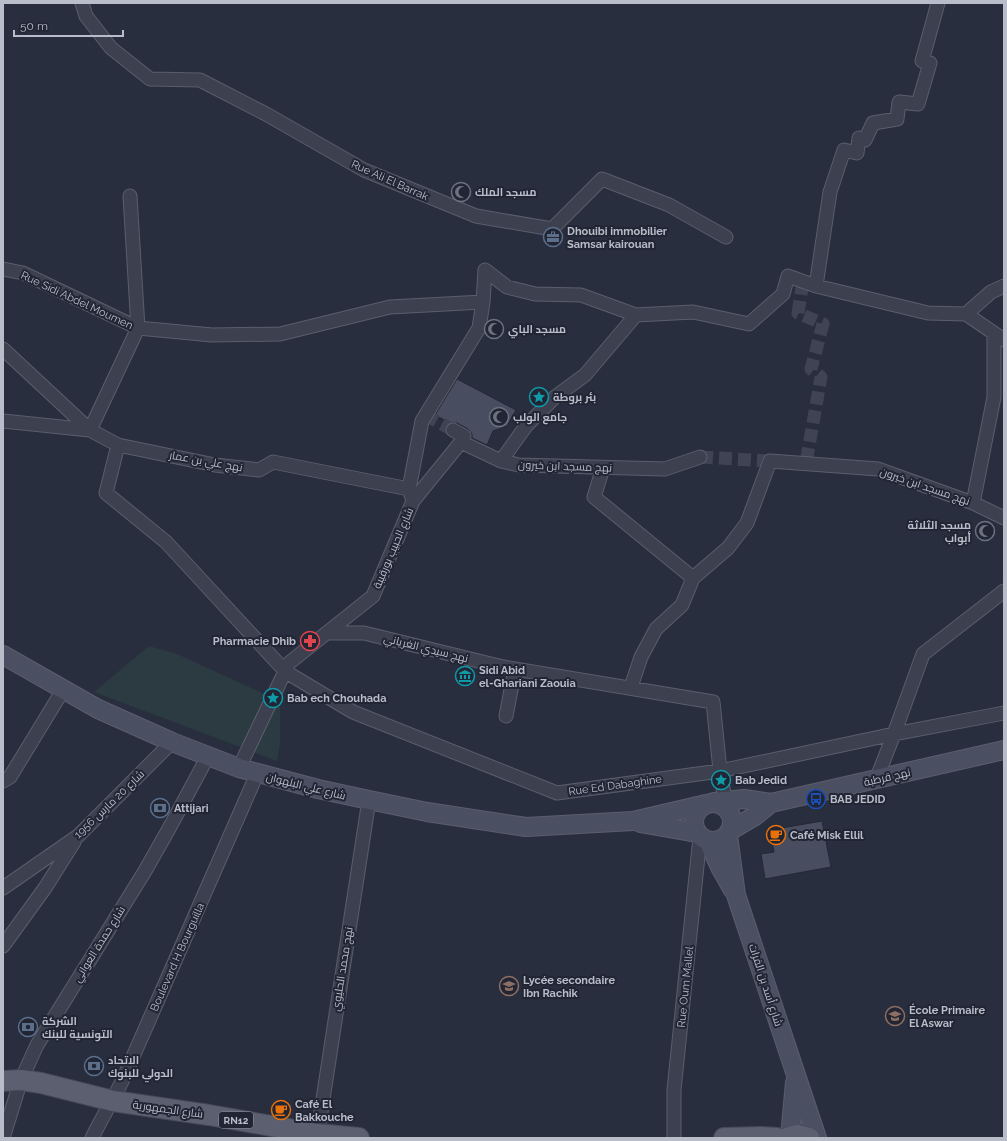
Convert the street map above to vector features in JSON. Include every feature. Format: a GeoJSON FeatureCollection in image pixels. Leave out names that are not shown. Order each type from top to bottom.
{"type":"FeatureCollection","features":[{"type":"Feature","properties":{"kind":"main road","name":"شارع الجمهورية"},"geometry":{"type":"LineString","coordinates":[[12,1081],[41,1083],[112,1101],[209,1115],[317,1136],[359,1138]]}},
{"type":"Feature","properties":{"kind":"main road"},"geometry":{"type":"LineString","coordinates":[[724,1138],[785,1138],[796,1136],[809,1138]]}},
{"type":"Feature","properties":{"kind":"street","name":"Rue Ali El Barrak"},"geometry":{"type":"LineString","coordinates":[[82,3],[86,16],[111,48],[150,79],[200,80],[266,114],[364,170],[476,216],[552,229],[602,180],[669,205],[726,237]]}},
{"type":"Feature","properties":{"kind":"street"},"geometry":{"type":"LineString","coordinates":[[816,286],[830,192],[844,150],[857,153],[859,138],[865,140],[873,123],[897,119],[899,102],[918,104],[930,63],[922,61],[938,3]]}},
{"type":"Feature","properties":{"kind":"street"},"geometry":{"type":"LineString","coordinates":[[3,348],[90,430],[138,328],[130,196]]}},
{"type":"Feature","properties":{"kind":"street","name":"Rue Sidi Abdel Moumen"},"geometry":{"type":"LineString","coordinates":[[3,269],[23,272],[138,328],[212,335],[280,334],[390,307],[484,302]]}},
{"type":"Feature","properties":{"kind":"street","name":"شارع الحبيب بورقيبة"},"geometry":{"type":"LineString","coordinates":[[239,768],[290,663],[373,596],[411,495],[422,421],[479,328],[484,302],[485,270],[507,287],[535,294],[581,295],[636,315]]}},
{"type":"Feature","properties":{"kind":"street"},"geometry":{"type":"LineString","coordinates":[[501,461],[526,426],[554,397],[585,376],[636,315],[693,312],[749,324],[784,294],[788,276],[816,286],[928,312],[966,314],[999,336],[999,396],[973,503]]}},
{"type":"Feature","properties":{"kind":"street"},"geometry":{"type":"LineString","coordinates":[[966,314],[991,292],[1004,286]]}},
{"type":"Feature","properties":{"kind":"street","name":"نهج علي بن عمار"},"geometry":{"type":"LineString","coordinates":[[3,421],[90,430],[118,445],[215,464],[259,470],[273,462],[411,495]]}},
{"type":"Feature","properties":{"kind":"street"},"geometry":{"type":"LineString","coordinates":[[411,495],[461,442],[464,436],[453,430]]}},
{"type":"Feature","properties":{"kind":"street","name":"نهج مسجد ابن خيرون"},"geometry":{"type":"LineString","coordinates":[[461,442],[501,461],[519,465],[665,469],[700,457]]}},
{"type":"Feature","properties":{"kind":"street","name":"Rue Ed Dabaghine"},"geometry":{"type":"LineString","coordinates":[[118,445],[106,493],[166,542],[286,672],[353,712],[557,793],[720,771],[894,734],[1004,713]]}},
{"type":"Feature","properties":{"kind":"street","name":"نهج مسجد ابن خيرون"},"geometry":{"type":"LineString","coordinates":[[692,578],[728,548],[747,523],[770,461],[878,469],[973,503],[1004,518]]}},
{"type":"Feature","properties":{"kind":"street"},"geometry":{"type":"LineString","coordinates":[[603,468],[594,497],[692,578],[682,605],[656,629],[641,657],[631,687]]}},
{"type":"Feature","properties":{"kind":"street"},"geometry":{"type":"LineString","coordinates":[[876,780],[923,654],[1004,591]]}},
{"type":"Feature","properties":{"kind":"street","name":"نهج سيدي الغرياني"},"geometry":{"type":"LineString","coordinates":[[327,633],[364,633],[515,669],[631,687],[713,702],[720,771]]}},
{"type":"Feature","properties":{"kind":"street","name":"شارع علي البلهوان"},"geometry":{"type":"LineString","coordinates":[[3,655],[63,690],[98,708],[172,742],[257,774],[427,812],[526,827],[633,822]]}},
{"type":"Feature","properties":{"kind":"street"},"geometry":{"type":"LineString","coordinates":[[506,716],[515,669]]}},
{"type":"Feature","properties":{"kind":"street"},"geometry":{"type":"LineString","coordinates":[[3,781],[10,777],[63,690]]}},
{"type":"Feature","properties":{"kind":"street","name":"شارع 20 مارس 1956"},"geometry":{"type":"LineString","coordinates":[[3,888],[78,836],[172,742]]}},
{"type":"Feature","properties":{"kind":"street","name":"نهج قرطبة"},"geometry":{"type":"LineString","coordinates":[[770,803],[1004,750]]}},
{"type":"Feature","properties":{"kind":"street","name":"شارع حمدة العواني"},"geometry":{"type":"LineString","coordinates":[[3,1138],[12,1081],[37,1045],[145,871],[208,756]]}},
{"type":"Feature","properties":{"kind":"street"},"geometry":{"type":"LineString","coordinates":[[715,802],[720,771]]}},
{"type":"Feature","properties":{"kind":"street","name":"Boulevard H Bourguilla"},"geometry":{"type":"LineString","coordinates":[[92,1138],[112,1101],[257,774]]}},
{"type":"Feature","properties":{"kind":"street","name":"نهج محمد الحليوي"},"geometry":{"type":"LineString","coordinates":[[317,1136],[369,800]]}},
{"type":"Feature","properties":{"kind":"street"},"geometry":{"type":"LineString","coordinates":[[633,822],[715,802],[744,800],[770,803]]}},
{"type":"Feature","properties":{"kind":"street"},"geometry":{"type":"LineString","coordinates":[[715,802],[728,809],[732,815],[733,823],[730,832],[736,895],[702,837],[694,827],[696,813],[700,808],[715,802]]}},
{"type":"Feature","properties":{"kind":"street"},"geometry":{"type":"LineString","coordinates":[[633,822],[715,841],[722,839],[755,816],[770,803]]}},
{"type":"Feature","properties":{"kind":"street"},"geometry":{"type":"LineString","coordinates":[[3,946],[45,888],[78,836]]}},
{"type":"Feature","properties":{"kind":"street","name":"Rue Oum Mallel"},"geometry":{"type":"LineString","coordinates":[[674,1138],[674,1090],[702,837]]}},
{"type":"Feature","properties":{"kind":"street","name":"شارع أسد بن الفرات"},"geometry":{"type":"LineString","coordinates":[[736,895],[817,1138]]}},
{"type":"Feature","properties":{"kind":"street"},"geometry":{"type":"LineString","coordinates":[[785,1138],[796,1075]]}},
{"type":"Feature","properties":{"kind":"shaded area"},"geometry":{"type":"Polygon","coordinates":[[[149,646],[177,654],[273,698],[280,703],[280,743],[277,761],[94,692],[149,646]]]}},
{"type":"Feature","properties":{"kind":"building"},"geometry":{"type":"Polygon","coordinates":[[[457,379],[516,410],[507,426],[493,431],[487,445],[472,438],[472,434],[468,429],[457,423],[450,423],[435,415],[457,379]]]}},
{"type":"Feature","properties":{"kind":"building"},"geometry":{"type":"Polygon","coordinates":[[[822,821],[831,867],[765,879],[761,854],[774,852],[770,830],[822,821]]]}},
{"type":"Feature","properties":{"kind":"tunnel"},"geometry":{"type":"LineString","coordinates":[[803,282],[798,313],[823,324],[811,369],[821,377],[806,463]]}},
{"type":"Feature","properties":{"kind":"tunnel"},"geometry":{"type":"LineString","coordinates":[[425,415],[453,430]]}},
{"type":"Feature","properties":{"kind":"tunnel"},"geometry":{"type":"LineString","coordinates":[[700,457],[770,461]]}},
{"type":"Feature","properties":{"kind":"place","name":"مسجد الملك"},"geometry":{"type":"Point","coordinates":[461,192]}},
{"type":"Feature","properties":{"kind":"place","name":"Dhouibi immobilier Samsar kairouan"},"geometry":{"type":"Point","coordinates":[553,237]}},
{"type":"Feature","properties":{"kind":"place","name":"مسجد الباي"},"geometry":{"type":"Point","coordinates":[494,329]}},
{"type":"Feature","properties":{"kind":"place","name":"بئر بروطة"},"geometry":{"type":"Point","coordinates":[539,397]}},
{"type":"Feature","properties":{"kind":"place","name":"جامع الولب"},"geometry":{"type":"Point","coordinates":[499,417]}},
{"type":"Feature","properties":{"kind":"place","name":"مسجد الثلاثة أبواب"},"geometry":{"type":"Point","coordinates":[985,531]}},
{"type":"Feature","properties":{"kind":"place","name":"Pharmacie Dhib"},"geometry":{"type":"Point","coordinates":[310,641]}},
{"type":"Feature","properties":{"kind":"place","name":"Sidi Abid el-Ghariani Zaouia"},"geometry":{"type":"Point","coordinates":[465,676]}},
{"type":"Feature","properties":{"kind":"place","name":"Bab ech Chouhada"},"geometry":{"type":"Point","coordinates":[273,698]}},
{"type":"Feature","properties":{"kind":"place","name":"Bab Jedid"},"geometry":{"type":"Point","coordinates":[721,780]}},
{"type":"Feature","properties":{"kind":"place","name":"BAB JEDID"},"geometry":{"type":"Point","coordinates":[816,799]}},
{"type":"Feature","properties":{"kind":"place","name":"Attijari"},"geometry":{"type":"Point","coordinates":[160,808]}},
{"type":"Feature","properties":{"kind":"place","name":"Café Misk Ellil"},"geometry":{"type":"Point","coordinates":[776,835]}},
{"type":"Feature","properties":{"kind":"place","name":"Lycée secondaire Ibn Rachik"},"geometry":{"type":"Point","coordinates":[509,986]}},
{"type":"Feature","properties":{"kind":"place","name":"École Primaire El Aswar"},"geometry":{"type":"Point","coordinates":[895,1016]}},
{"type":"Feature","properties":{"kind":"place","name":"الشركة التونسية للبنك"},"geometry":{"type":"Point","coordinates":[28,1027]}},
{"type":"Feature","properties":{"kind":"place","name":"الاتحاد الدولي للبنوك"},"geometry":{"type":"Point","coordinates":[94,1066]}},
{"type":"Feature","properties":{"kind":"place","name":"Café El Bakkouche"},"geometry":{"type":"Point","coordinates":[281,1110]}}]}
